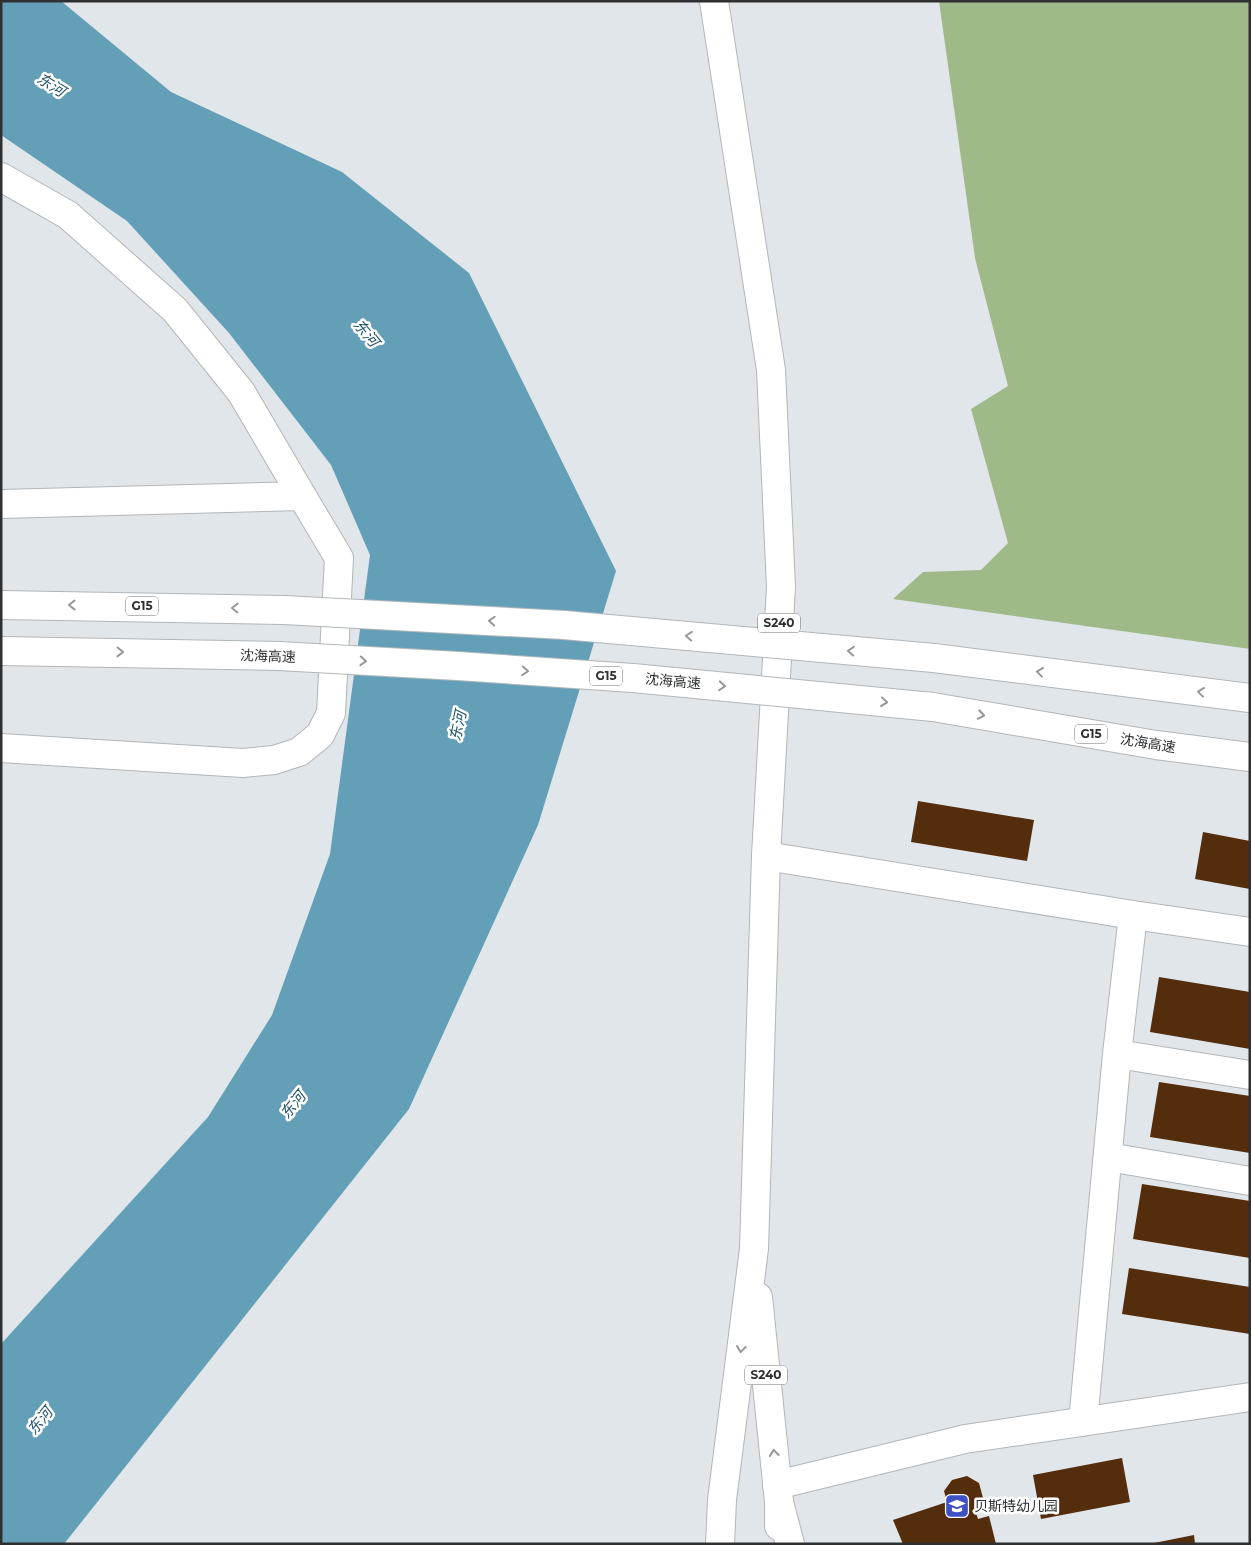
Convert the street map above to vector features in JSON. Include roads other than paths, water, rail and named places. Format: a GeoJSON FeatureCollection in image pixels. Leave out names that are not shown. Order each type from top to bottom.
{"type":"FeatureCollection","features":[{"type":"Feature","properties":{"kind":"main road","name":"S240"},"geometry":{"type":"LineString","coordinates":[[714,1],[771,370],[781,587],[766,856],[754,1248],[722,1500],[720,1544]]}},
{"type":"Feature","properties":{"kind":"main road"},"geometry":{"type":"LineString","coordinates":[[1,177],[68,215],[175,310],[241,392],[339,558],[331,713],[320,735],[299,752],[274,760],[243,763],[1,748]]}},
{"type":"Feature","properties":{"kind":"main road"},"geometry":{"type":"LineString","coordinates":[[1,504],[302,496]]}},
{"type":"Feature","properties":{"kind":"main road","name":"G15"},"geometry":{"type":"LineString","coordinates":[[1,605],[284,610],[564,625],[934,658],[1250,698]]}},
{"type":"Feature","properties":{"kind":"main road","name":"沈海高速"},"geometry":{"type":"LineString","coordinates":[[1,650],[279,656],[633,678],[933,707],[1156,745],[1250,756]]}},
{"type":"Feature","properties":{"kind":"main road"},"geometry":{"type":"LineString","coordinates":[[1156,745],[1250,765]]}},
{"type":"Feature","properties":{"kind":"main road"},"geometry":{"type":"LineString","coordinates":[[766,856],[1250,932]]}},
{"type":"Feature","properties":{"kind":"main road"},"geometry":{"type":"LineString","coordinates":[[1083,1422],[1117,1054],[1133,915]]}},
{"type":"Feature","properties":{"kind":"main road"},"geometry":{"type":"LineString","coordinates":[[1117,1054],[1250,1075]]}},
{"type":"Feature","properties":{"kind":"main road"},"geometry":{"type":"LineString","coordinates":[[1108,1157],[1250,1181]]}},
{"type":"Feature","properties":{"kind":"main road","name":"S240"},"geometry":{"type":"LineString","coordinates":[[754,1248],[778,1493],[779,1544]]}},
{"type":"Feature","properties":{"kind":"main road"},"geometry":{"type":"LineString","coordinates":[[790,1544],[778,1493],[965,1440],[1250,1397]]}},
{"type":"Feature","properties":{"kind":"water","name":"东河"},"geometry":{"type":"Polygon","coordinates":[[[1,1],[61,1],[171,92],[342,172],[469,273],[616,571],[538,825],[409,1109],[64,1544],[1,1544],[1,1344],[208,1117],[272,1015],[330,854],[370,555],[331,465],[229,333],[127,221],[1,135],[1,1]]]}},
{"type":"Feature","properties":{"kind":"place","name":"贝斯特幼儿园"},"geometry":{"type":"Point","coordinates":[957,1506]}}]}
